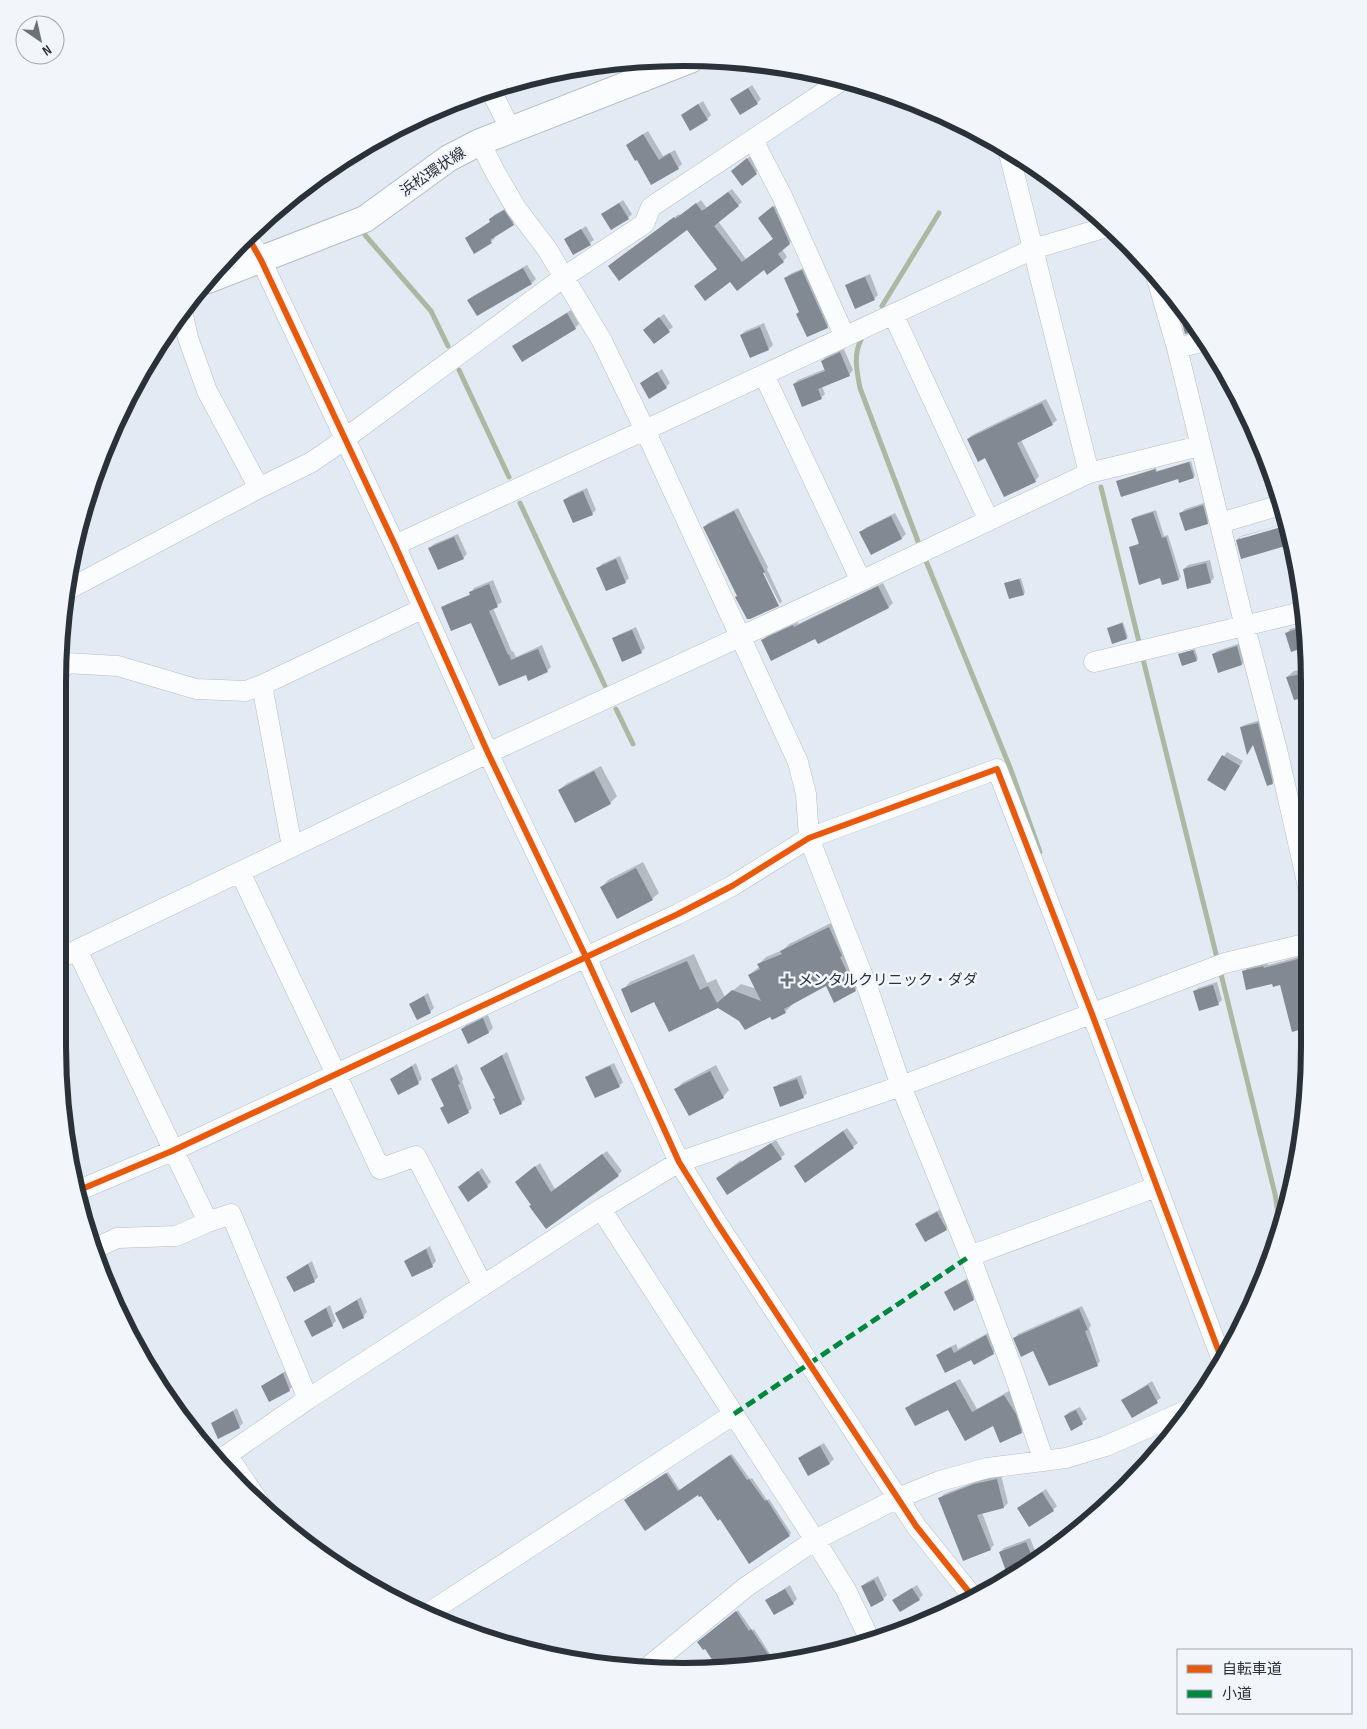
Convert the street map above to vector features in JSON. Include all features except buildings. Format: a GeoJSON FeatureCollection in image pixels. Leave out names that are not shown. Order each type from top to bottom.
{"type":"FeatureCollection","features":[{"type":"Feature","properties":{"kind":"main road","name":"浜松環状線"},"geometry":{"type":"LineString","coordinates":[[221,275],[372,215],[448,158],[480,142],[673,67]]}},
{"type":"Feature","properties":{"kind":"street"},"geometry":{"type":"LineString","coordinates":[[74,587],[259,488],[310,463],[344,440],[564,277],[644,224],[651,207],[835,85]]}},
{"type":"Feature","properties":{"kind":"street"},"geometry":{"type":"LineString","coordinates":[[494,96],[510,130]]}},
{"type":"Feature","properties":{"kind":"street"},"geometry":{"type":"LineString","coordinates":[[753,140],[782,196],[844,337]]}},
{"type":"Feature","properties":{"kind":"street"},"geometry":{"type":"LineString","coordinates":[[480,142],[516,208],[547,249],[602,342],[645,430],[798,762],[806,794],[809,838],[869,992],[901,1086],[1016,1376],[1044,1461]]}},
{"type":"Feature","properties":{"kind":"street"},"geometry":{"type":"LineString","coordinates":[[1011,161],[1089,473]]}},
{"type":"Feature","properties":{"kind":"street"},"geometry":{"type":"LineString","coordinates":[[394,545],[764,375],[1033,248],[1101,229]]}},
{"type":"Feature","properties":{"kind":"street"},"geometry":{"type":"LineString","coordinates":[[251,243],[394,545],[488,753],[586,957],[679,1162],[916,1526],[969,1592]]}},
{"type":"Feature","properties":{"kind":"street"},"geometry":{"type":"LineString","coordinates":[[1161,293],[1177,348],[1278,754],[1301,855]]}},
{"type":"Feature","properties":{"kind":"street"},"geometry":{"type":"LineString","coordinates":[[894,314],[989,521]]}},
{"type":"Feature","properties":{"kind":"street"},"geometry":{"type":"LineString","coordinates":[[184,321],[188,338],[207,391],[259,488]]}},
{"type":"Feature","properties":{"kind":"street"},"geometry":{"type":"LineString","coordinates":[[1177,348],[1198,343]]}},
{"type":"Feature","properties":{"kind":"street"},"geometry":{"type":"LineString","coordinates":[[764,375],[861,582]]}},
{"type":"Feature","properties":{"kind":"street"},"geometry":{"type":"LineString","coordinates":[[66,955],[488,753],[861,582],[1089,473],[1200,446]]}},
{"type":"Feature","properties":{"kind":"street"},"geometry":{"type":"LineString","coordinates":[[1220,523],[1275,507]]}},
{"type":"Feature","properties":{"kind":"street"},"geometry":{"type":"LineString","coordinates":[[67,662],[118,666],[196,689],[246,691],[422,609]]}},
{"type":"Feature","properties":{"kind":"street"},"geometry":{"type":"LineString","coordinates":[[1094,662],[1296,614]]}},
{"type":"Feature","properties":{"kind":"street"},"geometry":{"type":"LineString","coordinates":[[262,685],[292,847]]}},
{"type":"Feature","properties":{"kind":"street"},"geometry":{"type":"LineString","coordinates":[[83,1188],[172,1151],[678,914],[732,886],[809,838],[997,769],[1092,1014],[1219,1352]]}},
{"type":"Feature","properties":{"kind":"street"},"geometry":{"type":"LineString","coordinates":[[240,872],[380,1169],[416,1156],[482,1286]]}},
{"type":"Feature","properties":{"kind":"street"},"geometry":{"type":"LineString","coordinates":[[223,1457],[308,1399],[601,1209],[679,1162],[901,1086],[1221,964],[1301,944]]}},
{"type":"Feature","properties":{"kind":"street"},"geometry":{"type":"LineString","coordinates":[[77,950],[172,1151],[208,1222]]}},
{"type":"Feature","properties":{"kind":"street"},"geometry":{"type":"LineString","coordinates":[[970,1256],[1156,1187]]}},
{"type":"Feature","properties":{"kind":"street"},"geometry":{"type":"LineString","coordinates":[[601,1209],[816,1540],[846,1590],[867,1635]]}},
{"type":"Feature","properties":{"kind":"street"},"geometry":{"type":"LineString","coordinates":[[100,1246],[117,1238],[176,1236],[231,1214],[308,1399]]}},
{"type":"Feature","properties":{"kind":"street"},"geometry":{"type":"LineString","coordinates":[[433,1610],[734,1414]]}},
{"type":"Feature","properties":{"kind":"street"},"geometry":{"type":"LineString","coordinates":[[655,1662],[746,1586],[816,1540],[898,1498],[940,1481],[986,1468],[1066,1458],[1106,1446],[1178,1414]]}},
{"type":"Feature","properties":{"kind":"waterway"},"geometry":{"type":"LineString","coordinates":[[882,306],[939,213]]}},
{"type":"Feature","properties":{"kind":"waterway"},"geometry":{"type":"LineString","coordinates":[[365,235],[431,311],[448,346]]}},
{"type":"Feature","properties":{"kind":"waterway"},"geometry":{"type":"LineString","coordinates":[[861,340],[856,358],[860,388],[919,544]]}},
{"type":"Feature","properties":{"kind":"waterway"},"geometry":{"type":"LineString","coordinates":[[459,370],[509,477]]}},
{"type":"Feature","properties":{"kind":"waterway"},"geometry":{"type":"LineString","coordinates":[[1101,487],[1140,646]]}},
{"type":"Feature","properties":{"kind":"waterway"},"geometry":{"type":"LineString","coordinates":[[520,503],[605,686]]}},
{"type":"Feature","properties":{"kind":"waterway"},"geometry":{"type":"LineString","coordinates":[[926,561],[1011,770],[1040,852]]}},
{"type":"Feature","properties":{"kind":"waterway"},"geometry":{"type":"LineString","coordinates":[[1142,655],[1218,962]]}},
{"type":"Feature","properties":{"kind":"waterway"},"geometry":{"type":"LineString","coordinates":[[616,709],[633,744]]}},
{"type":"Feature","properties":{"kind":"waterway"},"geometry":{"type":"LineString","coordinates":[[1220,970],[1278,1212]]}},
{"type":"Feature","properties":{"kind":"marked path"},"geometry":{"type":"LineString","coordinates":[[734,1414],[970,1256]]}},
{"type":"Feature","properties":{"kind":"cycle path"},"geometry":{"type":"LineString","coordinates":[[251,243],[395,545],[488,753],[586,957],[679,1162],[916,1526],[969,1592]]}},
{"type":"Feature","properties":{"kind":"cycle path"},"geometry":{"type":"LineString","coordinates":[[83,1188],[172,1151],[678,914],[732,886],[809,838],[997,769],[1092,1014],[1219,1352]]}},
{"type":"Feature","properties":{"kind":"place","name":"メンタルクリニック・ダダ"},"geometry":{"type":"Point","coordinates":[787,980]}}]}
